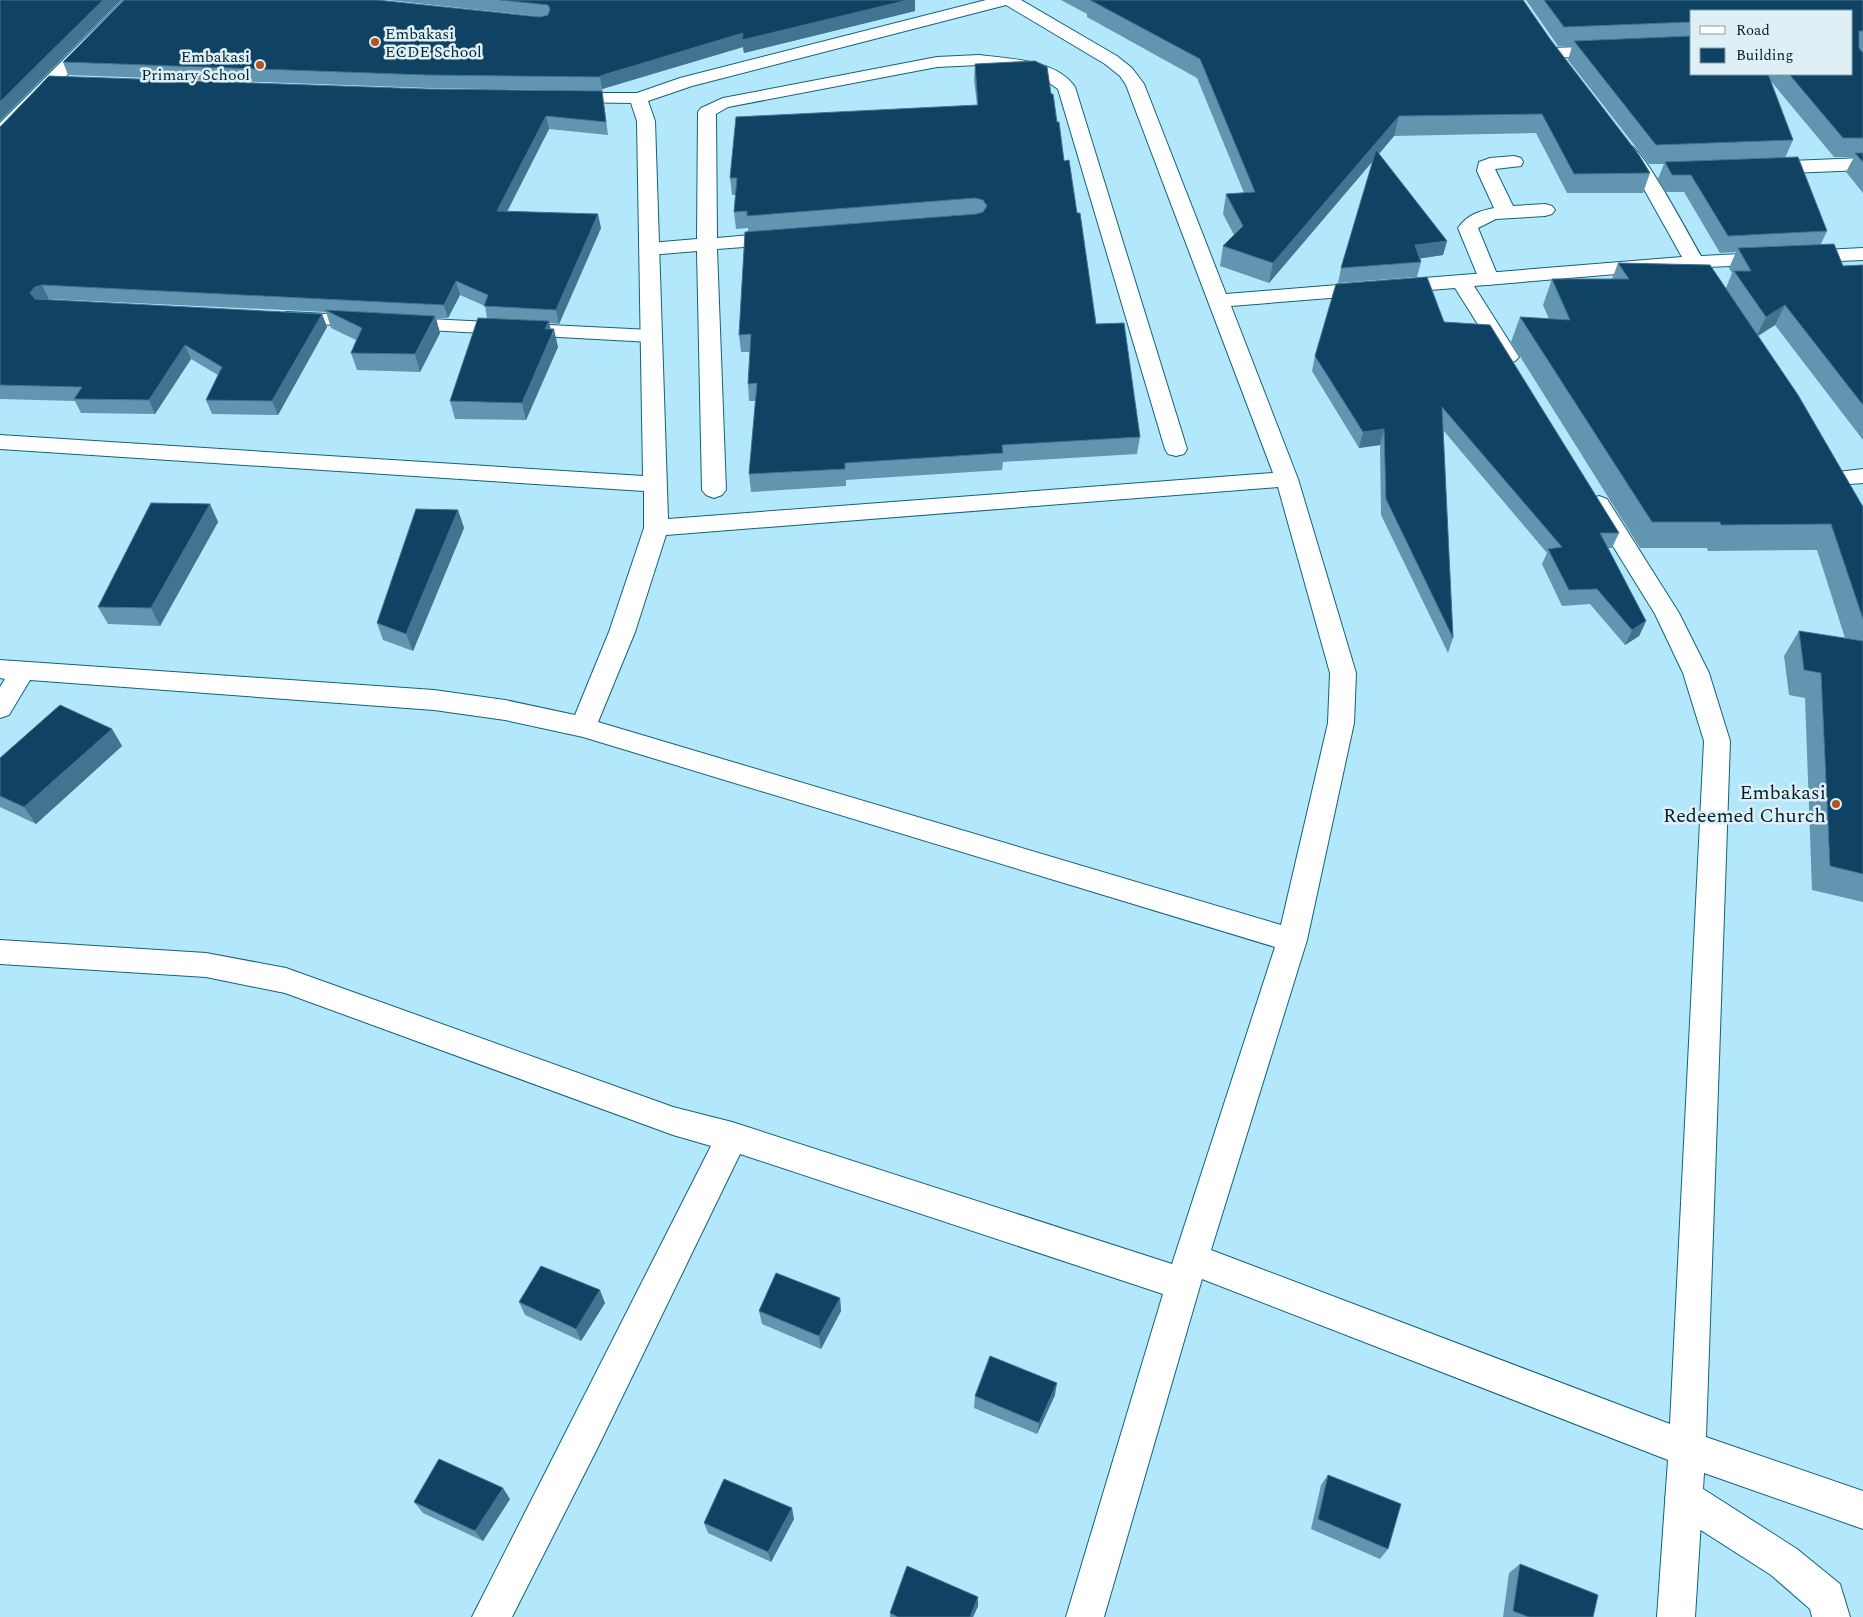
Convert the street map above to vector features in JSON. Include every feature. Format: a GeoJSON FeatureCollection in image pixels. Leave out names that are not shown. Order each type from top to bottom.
{"type":"FeatureCollection","features":[{"type":"Feature","properties":{"kind":"street"},"geometry":{"type":"LineString","coordinates":[[0,134],[49,82],[132,0]]}},
{"type":"Feature","properties":{"kind":"street"},"geometry":{"type":"LineString","coordinates":[[548,97],[638,98],[686,82],[1005,0]]}},
{"type":"Feature","properties":{"kind":"street"},"geometry":{"type":"LineString","coordinates":[[1009,0],[1111,60],[1126,72],[1134,84],[1287,479],[1343,673],[1341,723],[1292,940],[1187,1271],[1085,1617]]}},
{"type":"Feature","properties":{"kind":"street"},"geometry":{"type":"LineString","coordinates":[[1564,69],[1547,45],[1626,50]]}},
{"type":"Feature","properties":{"kind":"street"},"geometry":{"type":"LineString","coordinates":[[714,490],[707,244],[707,112],[723,102],[937,62],[979,60],[1031,68],[1048,74],[1066,87],[1176,449]]}},
{"type":"Feature","properties":{"kind":"street"},"geometry":{"type":"LineString","coordinates":[[49,82],[68,83]]}},
{"type":"Feature","properties":{"kind":"street"},"geometry":{"type":"LineString","coordinates":[[583,727],[622,632],[656,528],[646,121],[638,98]]}},
{"type":"Feature","properties":{"kind":"street"},"geometry":{"type":"LineString","coordinates":[[1612,132],[1653,172],[1693,262],[1710,287]]}},
{"type":"Feature","properties":{"kind":"street"},"geometry":{"type":"LineString","coordinates":[[1506,212],[1486,166],[1514,162]]}},
{"type":"Feature","properties":{"kind":"street"},"geometry":{"type":"LineString","coordinates":[[1748,168],[1863,164]]}},
{"type":"Feature","properties":{"kind":"street"},"geometry":{"type":"LineString","coordinates":[[1489,278],[1468,228],[1472,222],[1496,213],[1544,210]]}},
{"type":"Feature","properties":{"kind":"street"},"geometry":{"type":"LineString","coordinates":[[650,249],[796,237]]}},
{"type":"Feature","properties":{"kind":"street"},"geometry":{"type":"LineString","coordinates":[[1218,301],[1693,262],[1863,254]]}},
{"type":"Feature","properties":{"kind":"street"},"geometry":{"type":"LineString","coordinates":[[1461,281],[1523,381]]}},
{"type":"Feature","properties":{"kind":"street"},"geometry":{"type":"LineString","coordinates":[[266,317],[651,336]]}},
{"type":"Feature","properties":{"kind":"street"},"geometry":{"type":"LineString","coordinates":[[0,442],[655,484]]}},
{"type":"Feature","properties":{"kind":"street"},"geometry":{"type":"LineString","coordinates":[[1837,478],[1863,476]]}},
{"type":"Feature","properties":{"kind":"street"},"geometry":{"type":"LineString","coordinates":[[656,528],[1287,479]]}},
{"type":"Feature","properties":{"kind":"street"},"geometry":{"type":"LineString","coordinates":[[1584,480],[1667,613],[1696,673],[1717,741],[1687,1449],[1676,1617]]}},
{"type":"Feature","properties":{"kind":"street"},"geometry":{"type":"LineString","coordinates":[[0,708],[12,670],[434,700],[505,710],[583,727],[1292,940]]}},
{"type":"Feature","properties":{"kind":"street"},"geometry":{"type":"LineString","coordinates":[[0,952],[206,965],[286,981],[673,1121],[1187,1271],[1863,1510]]}},
{"type":"Feature","properties":{"kind":"street"},"geometry":{"type":"LineString","coordinates":[[491,1617],[585,1434],[732,1137]]}},
{"type":"Feature","properties":{"kind":"street"},"geometry":{"type":"LineString","coordinates":[[1684,1498],[1784,1562],[1826,1598],[1831,1617]]}},
{"type":"Feature","properties":{"kind":"building"},"geometry":{"type":"Polygon","coordinates":[[[0,0],[103,0],[0,102],[0,0]]]}},
{"type":"Feature","properties":{"kind":"building"},"geometry":{"type":"Polygon","coordinates":[[[124,0],[377,0],[540,17],[548,15],[550,9],[548,5],[500,0],[908,0],[742,40],[743,33],[601,77],[427,75],[63,62],[124,0]]]}},
{"type":"Feature","properties":{"kind":"building"},"geometry":{"type":"Polygon","coordinates":[[[1090,0],[1523,0],[1550,39],[1639,155],[1650,173],[1574,174],[1542,114],[1399,116],[1273,263],[1223,246],[1243,226],[1226,194],[1255,192],[1200,59],[1090,0]]]}},
{"type":"Feature","properties":{"kind":"building"},"geometry":{"type":"Polygon","coordinates":[[[1544,0],[1863,0],[1863,31],[1859,31],[1859,48],[1863,53],[1863,138],[1843,138],[1790,75],[1853,75],[1853,10],[1690,10],[1690,22],[1564,27],[1544,0]]]}},
{"type":"Feature","properties":{"kind":"building"},"geometry":{"type":"Polygon","coordinates":[[[1690,36],[1690,75],[1768,75],[1793,140],[1656,145],[1574,41],[1690,36]]]}},
{"type":"Feature","properties":{"kind":"building"},"geometry":{"type":"Polygon","coordinates":[[[1035,61],[1047,67],[1057,122],[1059,122],[1064,161],[1069,160],[1077,213],[1080,213],[1096,324],[1124,323],[1140,437],[1002,445],[1003,453],[845,463],[845,469],[749,474],[757,383],[748,384],[751,334],[739,335],[745,232],[976,214],[983,212],[987,206],[983,200],[975,198],[747,216],[747,211],[734,212],[737,178],[730,178],[736,117],[978,105],[975,64],[1035,61]]]}},
{"type":"Feature","properties":{"kind":"building"},"geometry":{"type":"Polygon","coordinates":[[[49,76],[427,89],[602,91],[606,122],[546,116],[497,211],[598,214],[556,310],[484,306],[488,295],[456,281],[444,305],[42,285],[35,287],[30,293],[35,299],[322,314],[272,401],[206,400],[222,367],[185,345],[149,400],[74,399],[82,387],[0,385],[0,127],[49,76]]]}},
{"type":"Feature","properties":{"kind":"building"},"geometry":{"type":"Polygon","coordinates":[[[1376,150],[1447,241],[1415,245],[1421,262],[1341,268],[1376,150]]]}},
{"type":"Feature","properties":{"kind":"building"},"geometry":{"type":"Polygon","coordinates":[[[1855,153],[1863,153],[1863,162],[1855,153]]]}},
{"type":"Feature","properties":{"kind":"building"},"geometry":{"type":"Polygon","coordinates":[[[1798,157],[1827,231],[1728,236],[1691,175],[1672,175],[1665,162],[1798,157]]]}},
{"type":"Feature","properties":{"kind":"building"},"geometry":{"type":"Polygon","coordinates":[[[1834,244],[1843,266],[1863,265],[1863,405],[1785,305],[1766,317],[1734,271],[1751,271],[1738,248],[1834,244]]]}},
{"type":"Feature","properties":{"kind":"building"},"geometry":{"type":"Polygon","coordinates":[[[1618,263],[1710,265],[1798,395],[1863,507],[1863,619],[1831,524],[1721,525],[1720,522],[1652,522],[1520,317],[1570,320],[1552,279],[1629,279],[1618,263]]]}},
{"type":"Feature","properties":{"kind":"building"},"geometry":{"type":"Polygon","coordinates":[[[1427,277],[1444,322],[1490,325],[1619,533],[1600,533],[1646,621],[1632,630],[1597,589],[1569,590],[1548,549],[1562,547],[1442,407],[1453,638],[1386,499],[1384,429],[1363,432],[1315,356],[1336,284],[1427,277]]]}},
{"type":"Feature","properties":{"kind":"building"},"geometry":{"type":"Polygon","coordinates":[[[325,310],[435,316],[415,354],[351,353],[362,328],[325,310]]]}},
{"type":"Feature","properties":{"kind":"building"},"geometry":{"type":"Polygon","coordinates":[[[478,318],[549,321],[545,329],[554,329],[522,403],[450,401],[478,318]]]}},
{"type":"Feature","properties":{"kind":"building"},"geometry":{"type":"Polygon","coordinates":[[[151,503],[210,504],[151,608],[98,607],[151,503]]]}},
{"type":"Feature","properties":{"kind":"building"},"geometry":{"type":"Polygon","coordinates":[[[416,509],[458,510],[406,634],[377,623],[416,509]]]}},
{"type":"Feature","properties":{"kind":"building"},"geometry":{"type":"Polygon","coordinates":[[[1799,631],[1863,641],[1863,874],[1830,866],[1821,673],[1804,670],[1799,631]]]}},
{"type":"Feature","properties":{"kind":"building"},"geometry":{"type":"Polygon","coordinates":[[[60,705],[112,729],[24,807],[0,796],[0,758],[60,705]]]}},
{"type":"Feature","properties":{"kind":"building"},"geometry":{"type":"Polygon","coordinates":[[[541,1266],[600,1290],[576,1329],[519,1302],[541,1266]]]}},
{"type":"Feature","properties":{"kind":"building"},"geometry":{"type":"Polygon","coordinates":[[[776,1273],[840,1298],[819,1336],[759,1311],[776,1273]]]}},
{"type":"Feature","properties":{"kind":"building"},"geometry":{"type":"Polygon","coordinates":[[[990,1356],[1057,1383],[1039,1423],[975,1396],[990,1356]]]}},
{"type":"Feature","properties":{"kind":"building"},"geometry":{"type":"Polygon","coordinates":[[[439,1459],[503,1488],[475,1531],[414,1502],[439,1459]]]}},
{"type":"Feature","properties":{"kind":"building"},"geometry":{"type":"Polygon","coordinates":[[[1328,1475],[1401,1504],[1388,1549],[1318,1519],[1328,1475]]]}},
{"type":"Feature","properties":{"kind":"building"},"geometry":{"type":"Polygon","coordinates":[[[724,1479],[792,1508],[768,1552],[704,1523],[724,1479]]]}},
{"type":"Feature","properties":{"kind":"building"},"geometry":{"type":"Polygon","coordinates":[[[1520,1564],[1598,1595],[1593,1617],[1529,1617],[1513,1611],[1520,1564]]]}},
{"type":"Feature","properties":{"kind":"building"},"geometry":{"type":"Polygon","coordinates":[[[907,1566],[978,1597],[970,1617],[898,1617],[890,1613],[907,1566]]]}},
{"type":"Feature","properties":{"kind":"place","name":"Embakasi ECDE School"},"geometry":{"type":"Point","coordinates":[375,42]}},
{"type":"Feature","properties":{"kind":"place","name":"Embakasi Primary School"},"geometry":{"type":"Point","coordinates":[260,65]}},
{"type":"Feature","properties":{"kind":"place","name":"Embakasi Redeemed Church"},"geometry":{"type":"Point","coordinates":[1836,804]}}]}
